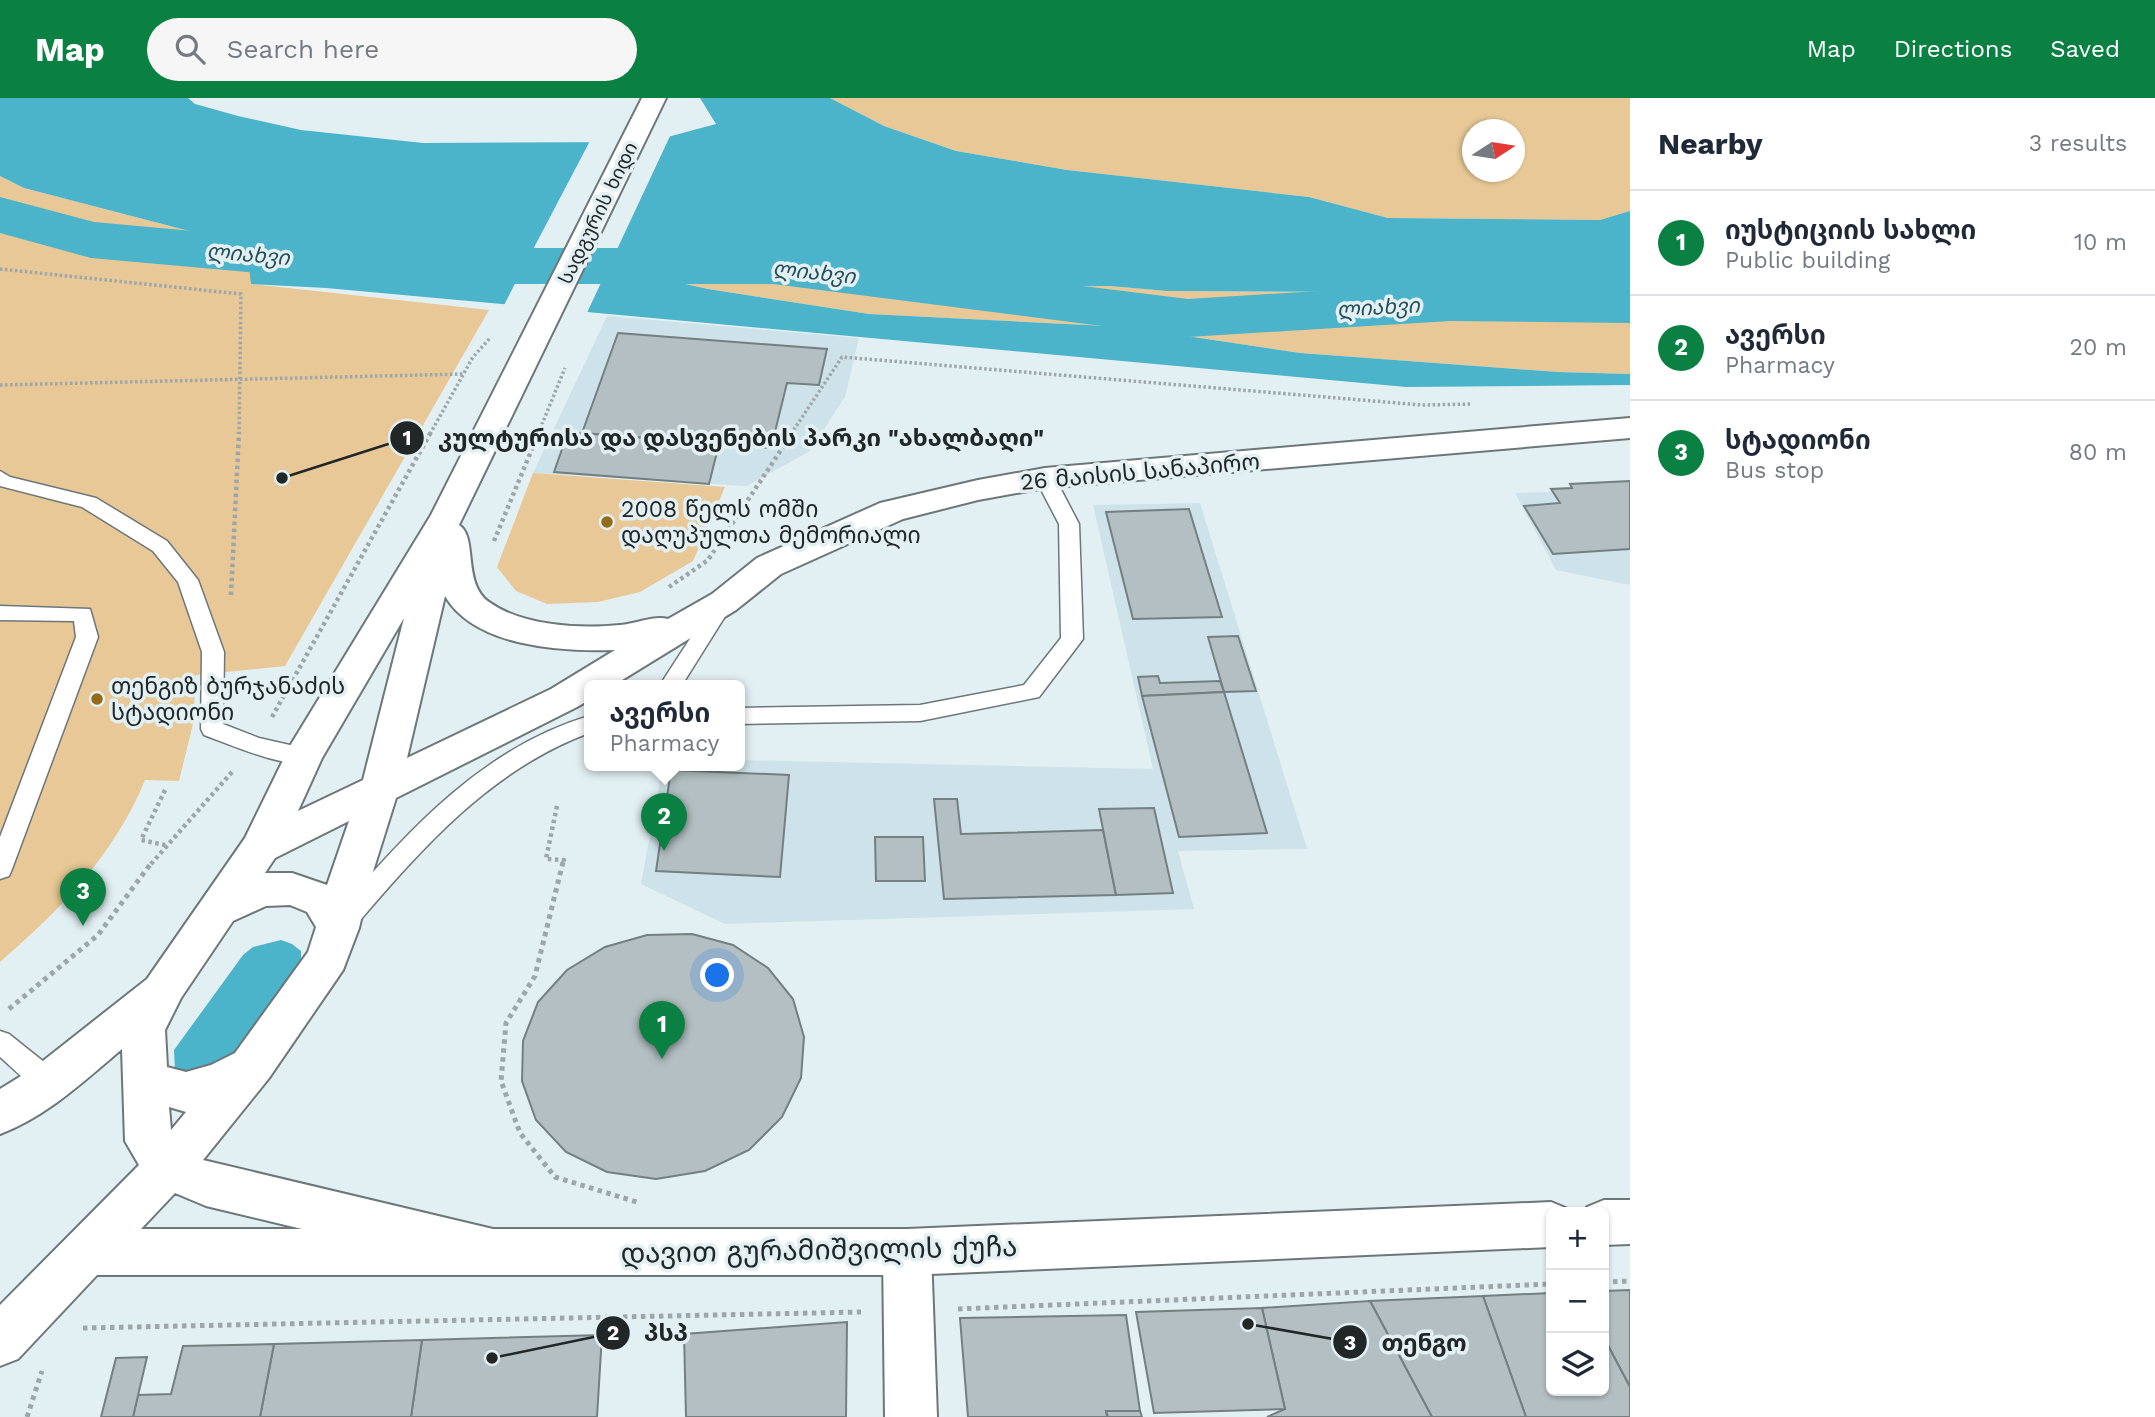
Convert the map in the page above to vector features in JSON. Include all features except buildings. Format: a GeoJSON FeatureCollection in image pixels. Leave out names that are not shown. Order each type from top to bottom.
{"type":"FeatureCollection","features":[{"type":"Feature","properties":{"kind":"main road","name":"სადგურის ხიდი"},"geometry":{"type":"LineString","coordinates":[[448,514],[654,98]]}},
{"type":"Feature","properties":{"kind":"main road","name":"26 მაისის სანაპირო"},"geometry":{"type":"LineString","coordinates":[[594,680],[724,602],[769,566],[892,511],[978,490],[1045,478],[1630,428]]}},
{"type":"Feature","properties":{"kind":"main road"},"geometry":{"type":"LineString","coordinates":[[448,514],[453,569],[464,599],[491,620],[523,632],[615,638],[683,626]]}},
{"type":"Feature","properties":{"kind":"main road"},"geometry":{"type":"LineString","coordinates":[[448,514],[304,756],[261,847],[222,908],[166,985],[143,1029],[148,1141],[169,1167],[206,1184],[493,1252]]}},
{"type":"Feature","properties":{"kind":"main road"},"geometry":{"type":"LineString","coordinates":[[0,1341],[169,1167],[253,1064],[328,958],[349,881],[380,788],[448,514]]}},
{"type":"Feature","properties":{"kind":"main road","name":"26 მაისის სანაპირო"},"geometry":{"type":"LineString","coordinates":[[261,847],[584,686]]}},
{"type":"Feature","properties":{"kind":"main road"},"geometry":{"type":"LineString","coordinates":[[222,908],[262,890],[292,889],[322,900],[338,928]]}},
{"type":"Feature","properties":{"kind":"main road"},"geometry":{"type":"LineString","coordinates":[[0,1114],[50,1082],[166,985]]}},
{"type":"Feature","properties":{"kind":"main road"},"geometry":{"type":"LineString","coordinates":[[145,1081],[186,1092],[222,1083],[253,1064]]}},
{"type":"Feature","properties":{"kind":"main road"},"geometry":{"type":"LineString","coordinates":[[1609,1223],[1630,1222]]}},
{"type":"Feature","properties":{"kind":"main road","name":"დავით გურამიშვილის ქუჩა"},"geometry":{"type":"LineString","coordinates":[[87,1252],[907,1252],[1546,1225]]}},
{"type":"Feature","properties":{"kind":"main road"},"geometry":{"type":"LineString","coordinates":[[907,1252],[911,1417]]}},
{"type":"Feature","properties":{"kind":"lane"},"geometry":{"type":"LineString","coordinates":[[0,477],[3,481],[89,502],[160,546],[188,580],[213,652],[212,729],[256,746],[304,756]]}},
{"type":"Feature","properties":{"kind":"lane"},"geometry":{"type":"LineString","coordinates":[[745,716],[920,713],[1031,691],[1072,639],[1069,524],[1045,478]]}},
{"type":"Feature","properties":{"kind":"lane"},"geometry":{"type":"LineString","coordinates":[[674,680],[724,602]]}},
{"type":"Feature","properties":{"kind":"lane"},"geometry":{"type":"LineString","coordinates":[[0,613],[83,614],[87,637],[0,869]]}},
{"type":"Feature","properties":{"kind":"lane"},"geometry":{"type":"LineString","coordinates":[[338,928],[433,821],[521,752],[584,726]]}},
{"type":"Feature","properties":{"kind":"lane"},"geometry":{"type":"LineString","coordinates":[[0,1042],[50,1082]]}},
{"type":"Feature","properties":{"kind":"path"},"geometry":{"type":"LineString","coordinates":[[0,269],[241,294],[242,380],[231,616],[213,652]]}},
{"type":"Feature","properties":{"kind":"path"},"geometry":{"type":"LineString","coordinates":[[0,1016],[98,935],[165,845],[256,746],[473,356],[496,332]]}},
{"type":"Feature","properties":{"kind":"path"},"geometry":{"type":"LineString","coordinates":[[661,593],[708,560],[842,357],[1422,405],[1478,404]]}},
{"type":"Feature","properties":{"kind":"path"},"geometry":{"type":"LineString","coordinates":[[491,549],[564,374],[565,363]]}},
{"type":"Feature","properties":{"kind":"path"},"geometry":{"type":"LineString","coordinates":[[0,385],[464,373]]}},
{"type":"Feature","properties":{"kind":"path"},"geometry":{"type":"LineString","coordinates":[[165,790],[141,840],[165,845]]}},
{"type":"Feature","properties":{"kind":"path"},"geometry":{"type":"LineString","coordinates":[[557,806],[546,859],[564,860],[536,976],[506,1023],[501,1081],[520,1133],[555,1177],[643,1204]]}},
{"type":"Feature","properties":{"kind":"path"},"geometry":{"type":"LineString","coordinates":[[1609,1282],[1630,1281]]}},
{"type":"Feature","properties":{"kind":"path"},"geometry":{"type":"LineString","coordinates":[[70,1328],[909,1311],[1546,1284]]}},
{"type":"Feature","properties":{"kind":"shaded area"},"geometry":{"type":"Polygon","coordinates":[[[830,98],[1630,98],[1630,211],[1600,220],[1388,218],[1309,197],[1067,170],[956,151],[884,126],[830,98]]]}},
{"type":"Feature","properties":{"kind":"shaded area"},"geometry":{"type":"Polygon","coordinates":[[[0,176],[24,188],[220,239],[236,247],[245,256],[252,284],[489,310],[285,666],[196,675],[193,724],[179,781],[145,780],[118,832],[84,879],[44,922],[0,962],[0,176]]]}},
{"type":"Feature","properties":{"kind":"shaded area"},"geometry":{"type":"Polygon","coordinates":[[[417,248],[489,248],[525,255],[665,251],[735,256],[816,272],[898,270],[980,287],[1111,286],[1167,291],[1388,292],[1518,303],[1630,321],[1630,374],[1558,372],[1300,353],[1126,327],[869,314],[708,289],[635,273],[436,277],[330,271],[274,253],[329,254],[417,248]]]}},
{"type":"Feature","properties":{"kind":"shaded area"},"geometry":{"type":"Polygon","coordinates":[[[607,316],[859,338],[845,397],[810,451],[747,486],[533,473],[607,316]]]}},
{"type":"Feature","properties":{"kind":"shaded area"},"geometry":{"type":"Polygon","coordinates":[[[533,473],[725,487],[693,561],[640,592],[598,602],[547,604],[516,591],[497,567],[533,473]]]}},
{"type":"Feature","properties":{"kind":"shaded area"},"geometry":{"type":"Polygon","coordinates":[[[1630,489],[1630,585],[1556,570],[1515,493],[1630,489]]]}},
{"type":"Feature","properties":{"kind":"shaded area"},"geometry":{"type":"Polygon","coordinates":[[[1200,503],[1307,849],[1178,851],[1194,909],[725,924],[641,884],[662,771],[745,771],[745,760],[1153,769],[1093,505],[1200,503]]]}},
{"type":"Feature","properties":{"kind":"water"},"geometry":{"type":"Polygon","coordinates":[[[0,98],[188,98],[195,104],[301,130],[423,143],[649,142],[716,124],[700,98],[830,98],[884,126],[956,151],[1067,170],[1309,197],[1388,218],[1600,220],[1630,211],[1630,321],[1518,303],[1388,292],[1167,291],[1110,286],[980,287],[898,270],[816,272],[735,256],[665,251],[555,257],[489,248],[277,254],[330,271],[388,275],[436,277],[635,273],[708,289],[869,314],[1126,327],[1300,353],[1558,372],[1630,374],[1630,385],[1406,387],[326,288],[251,284],[244,255],[236,247],[220,239],[24,188],[0,176],[0,98]]]}},
{"type":"Feature","properties":{"kind":"water"},"geometry":{"type":"Polygon","coordinates":[[[281,940],[301,951],[301,962],[227,1069],[212,1080],[175,1071],[174,1050],[243,955],[253,947],[281,940]]]}},
{"type":"Feature","properties":{"kind":"pier"},"geometry":{"type":"Polygon","coordinates":[[[671,134],[613,258],[528,259],[591,139],[648,138],[671,134]]]}},
{"type":"Feature","properties":{"kind":"pier"},"geometry":{"type":"Polygon","coordinates":[[[522,270],[607,270],[585,317],[502,309],[522,270]]]}},
{"type":"Feature","properties":{"kind":"waterway","name":"ლიახვი"},"geometry":{"type":"LineString","coordinates":[[0,215],[91,240],[380,266],[773,266],[1188,318],[1450,302],[1630,304]]}},
{"type":"Feature","properties":{"kind":"place","name":"კულტურისა და დასვენების პარკი \"ახალბაღი\""},"geometry":{"type":"Point","coordinates":[282,478]}},
{"type":"Feature","properties":{"kind":"place","name":"2008 წელს ომში დაღუპულთა მემორიალი"},"geometry":{"type":"Point","coordinates":[607,522]}},
{"type":"Feature","properties":{"kind":"place","name":"თენგიზ ბურჯანაძის სტადიონი"},"geometry":{"type":"Point","coordinates":[97,699]}},
{"type":"Feature","properties":{"kind":"place","name":"ავერსი"},"geometry":{"type":"Point","coordinates":[664,851]}},
{"type":"Feature","properties":{"kind":"place","name":"სტადიონი"},"geometry":{"type":"Point","coordinates":[83,926]}},
{"type":"Feature","properties":{"kind":"place","name":"იუსტიციის სახლი"},"geometry":{"type":"Point","coordinates":[662,1059]}},
{"type":"Feature","properties":{"kind":"place","name":"თენგო"},"geometry":{"type":"Point","coordinates":[1248,1324]}},
{"type":"Feature","properties":{"kind":"place","name":"პსპ"},"geometry":{"type":"Point","coordinates":[492,1358]}}]}
